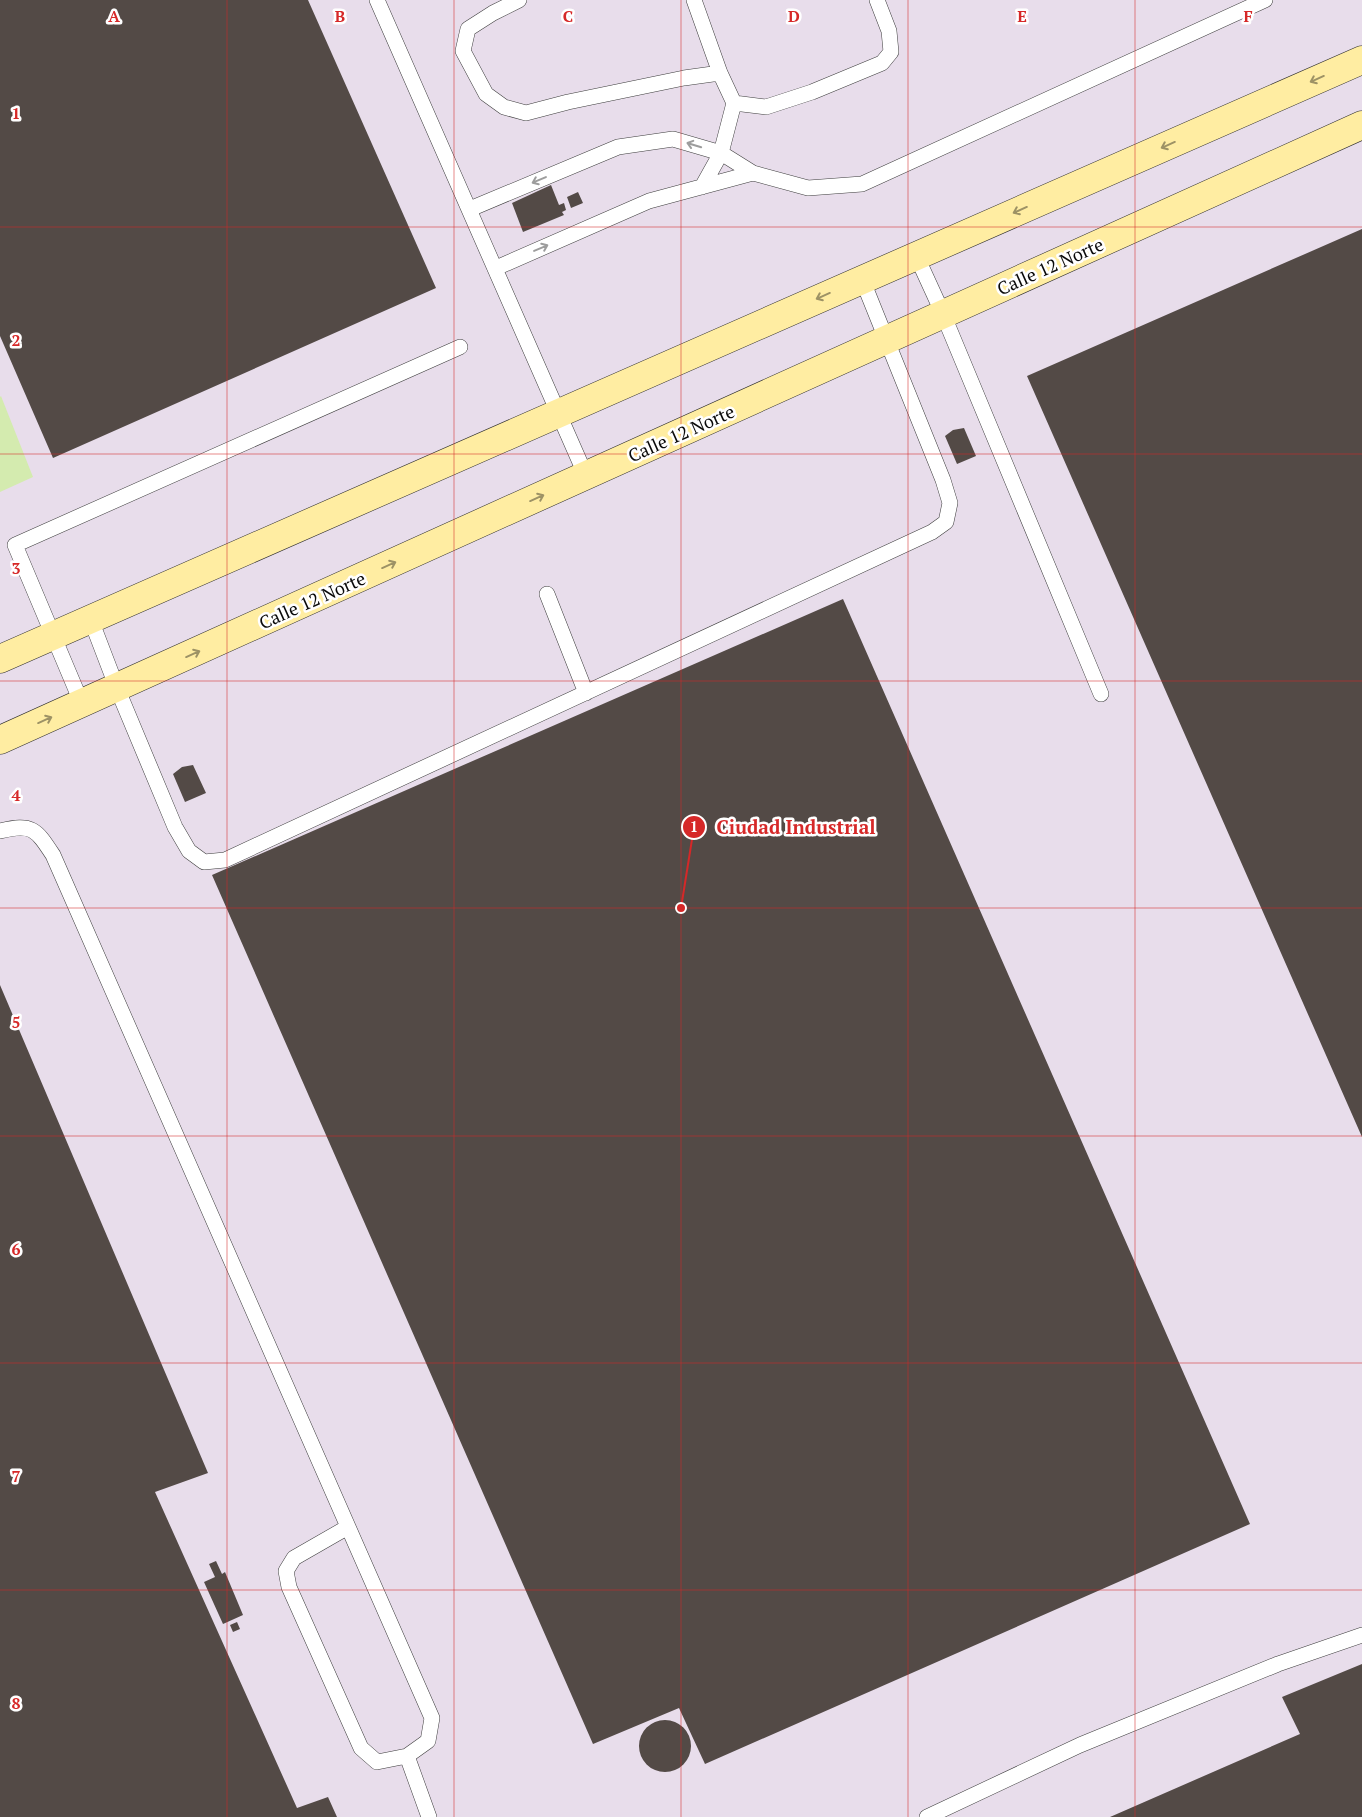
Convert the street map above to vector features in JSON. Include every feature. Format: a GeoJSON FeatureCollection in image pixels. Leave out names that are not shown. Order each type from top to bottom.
{"type":"FeatureCollection","features":[{"type":"Feature","properties":{"kind":"main road"},"geometry":{"type":"LineString","coordinates":[[0,659],[1362,60]]}},
{"type":"Feature","properties":{"kind":"main road","name":"Calle 12 Norte"},"geometry":{"type":"LineString","coordinates":[[2,732],[82,704],[1362,125]]}},
{"type":"Feature","properties":{"kind":"lane"},"geometry":{"type":"LineString","coordinates":[[377,0],[586,476]]}},
{"type":"Feature","properties":{"kind":"lane"},"geometry":{"type":"LineString","coordinates":[[519,0],[493,13],[468,29],[463,51],[486,94],[504,107],[526,112],[684,78],[720,73]]}},
{"type":"Feature","properties":{"kind":"lane"},"geometry":{"type":"LineString","coordinates":[[694,0],[720,73],[734,103],[721,154],[702,187]]}},
{"type":"Feature","properties":{"kind":"lane"},"geometry":{"type":"LineString","coordinates":[[734,103],[766,107],[812,92],[882,63],[890,52],[889,31],[877,0]]}},
{"type":"Feature","properties":{"kind":"lane"},"geometry":{"type":"LineString","coordinates":[[470,210],[618,147],[673,139],[721,154],[753,173],[808,188],[862,184],[1265,0]]}},
{"type":"Feature","properties":{"kind":"lane"},"geometry":{"type":"LineString","coordinates":[[496,268],[649,201],[753,173]]}},
{"type":"Feature","properties":{"kind":"lane"},"geometry":{"type":"LineString","coordinates":[[916,255],[943,314],[1101,694]]}},
{"type":"Feature","properties":{"kind":"lane"},"geometry":{"type":"LineString","coordinates":[[91,620],[117,688],[176,827],[189,851],[204,862],[225,860],[932,532],[946,522],[950,504],[943,480],[862,279]]}},
{"type":"Feature","properties":{"kind":"lane"},"geometry":{"type":"LineString","coordinates":[[82,704],[15,545],[460,347]]}},
{"type":"Feature","properties":{"kind":"lane"},"geometry":{"type":"LineString","coordinates":[[547,594],[586,693]]}},
{"type":"Feature","properties":{"kind":"lane"},"geometry":{"type":"LineString","coordinates":[[0,831],[19,826],[38,832],[53,855],[432,1718],[428,1741],[407,1756],[377,1762],[361,1748],[289,1587],[286,1570],[294,1558],[348,1527]]}},
{"type":"Feature","properties":{"kind":"lane"},"geometry":{"type":"LineString","coordinates":[[927,1817],[1080,1745],[1278,1664],[1362,1635]]}},
{"type":"Feature","properties":{"kind":"lane"},"geometry":{"type":"LineString","coordinates":[[407,1756],[429,1817]]}},
{"type":"Feature","properties":{"kind":"shaded area"},"geometry":{"type":"Polygon","coordinates":[[[0,0],[1362,0],[1362,1817],[0,1817],[0,0]]]}},
{"type":"Feature","properties":{"kind":"green space"},"geometry":{"type":"Polygon","coordinates":[[[0,397],[33,477],[0,492],[0,397]]]}},
{"type":"Feature","properties":{"kind":"building"},"geometry":{"type":"Polygon","coordinates":[[[0,0],[308,0],[436,288],[53,458],[0,336],[0,0]]]}},
{"type":"Feature","properties":{"kind":"building"},"geometry":{"type":"Polygon","coordinates":[[[551,185],[559,205],[564,203],[566,210],[562,212],[564,215],[523,232],[512,203],[551,185]]]}},
{"type":"Feature","properties":{"kind":"building"},"geometry":{"type":"Polygon","coordinates":[[[578,192],[583,203],[571,208],[567,197],[578,192]]]}},
{"type":"Feature","properties":{"kind":"building"},"geometry":{"type":"Polygon","coordinates":[[[1362,229],[1362,1137],[1027,376],[1362,229]]]}},
{"type":"Feature","properties":{"kind":"building"},"geometry":{"type":"Polygon","coordinates":[[[964,428],[976,456],[957,464],[945,436],[953,430],[964,428]]]}},
{"type":"Feature","properties":{"kind":"building"},"geometry":{"type":"Polygon","coordinates":[[[843,599],[1250,1524],[705,1764],[679,1708],[593,1744],[212,875],[843,599]]]}},
{"type":"Feature","properties":{"kind":"building"},"geometry":{"type":"Polygon","coordinates":[[[193,765],[206,793],[185,802],[173,774],[182,767],[193,765]]]}},
{"type":"Feature","properties":{"kind":"building"},"geometry":{"type":"Polygon","coordinates":[[[0,985],[208,1473],[155,1492],[297,1808],[328,1797],[337,1817],[0,1817],[0,985]]]}},
{"type":"Feature","properties":{"kind":"building"},"geometry":{"type":"Polygon","coordinates":[[[216,1561],[222,1574],[225,1572],[243,1615],[223,1624],[204,1582],[215,1577],[209,1564],[216,1561]]]}},
{"type":"Feature","properties":{"kind":"building"},"geometry":{"type":"Polygon","coordinates":[[[237,1622],[240,1629],[233,1632],[230,1625],[237,1622]]]}},
{"type":"Feature","properties":{"kind":"building"},"geometry":{"type":"Polygon","coordinates":[[[1362,1664],[1362,1817],[1110,1817],[1300,1734],[1282,1697],[1362,1664]]]}},
{"type":"Feature","properties":{"kind":"building"},"geometry":{"type":"Polygon","coordinates":[[[660,1720],[670,1720],[684,1727],[691,1741],[691,1751],[684,1765],[670,1772],[660,1772],[650,1768],[643,1761],[639,1751],[639,1741],[643,1731],[650,1724],[660,1720]]]}},
{"type":"Feature","properties":{"kind":"place","name":"Ciudad Industrial"},"geometry":{"type":"Point","coordinates":[681,908]}}]}
